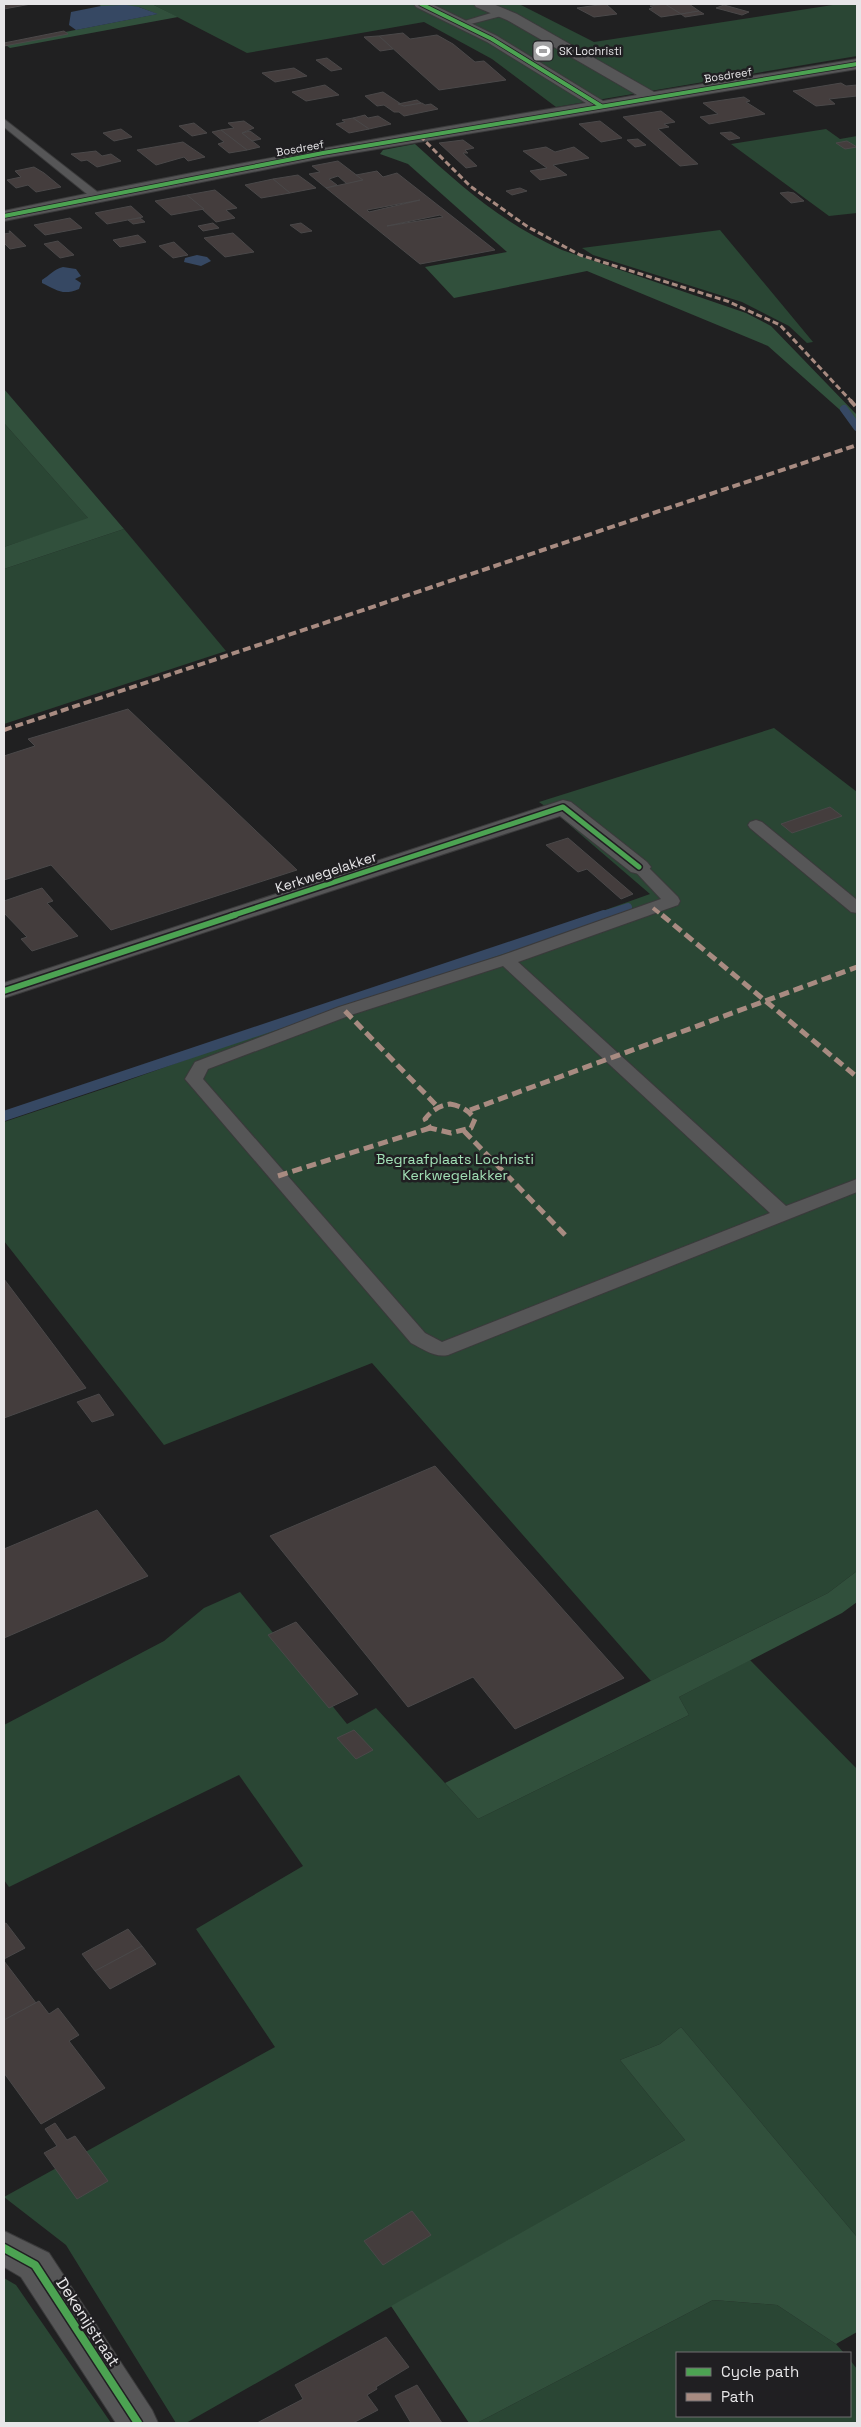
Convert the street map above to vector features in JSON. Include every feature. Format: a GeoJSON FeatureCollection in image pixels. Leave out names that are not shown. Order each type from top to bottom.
{"type":"FeatureCollection","features":[{"type":"Feature","properties":{"kind":"street"},"geometry":{"type":"LineString","coordinates":[[421,4],[492,39],[601,106]]}},
{"type":"Feature","properties":{"kind":"street"},"geometry":{"type":"LineString","coordinates":[[481,4],[501,12],[653,98]]}},
{"type":"Feature","properties":{"kind":"street","name":"Bosdreef"},"geometry":{"type":"LineString","coordinates":[[4,216],[96,196],[420,136],[857,64]]}},
{"type":"Feature","properties":{"kind":"street","name":"Kerkwegelakker"},"geometry":{"type":"LineString","coordinates":[[4,991],[563,807],[639,867]]}},
{"type":"Feature","properties":{"kind":"street","name":"Dekenijstraat"},"geometry":{"type":"LineString","coordinates":[[4,2248],[35,2265],[138,2423]]}},
{"type":"Feature","properties":{"kind":"lane"},"geometry":{"type":"LineString","coordinates":[[462,24],[501,12]]}},
{"type":"Feature","properties":{"kind":"lane"},"geometry":{"type":"LineString","coordinates":[[4,122],[96,196]]}},
{"type":"Feature","properties":{"kind":"lane"},"geometry":{"type":"LineString","coordinates":[[756,825],[857,908]]}},
{"type":"Feature","properties":{"kind":"lane"},"geometry":{"type":"LineString","coordinates":[[639,867],[672,901],[506,960],[345,1012],[201,1066],[194,1079],[418,1338],[441,1350],[857,1185]]}},
{"type":"Feature","properties":{"kind":"lane"},"geometry":{"type":"LineString","coordinates":[[506,960],[783,1214]]}},
{"type":"Feature","properties":{"kind":"green space"},"geometry":{"type":"Polygon","coordinates":[[[98,4],[152,4],[178,17],[10,48],[4,44],[157,14],[139,7],[101,6],[98,4]]]}},
{"type":"Feature","properties":{"kind":"green space"},"geometry":{"type":"Polygon","coordinates":[[[152,4],[519,4],[594,42],[839,4],[857,5],[857,56],[556,107],[492,59],[424,22],[247,53],[152,4]]]}},
{"type":"Feature","properties":{"kind":"green space"},"geometry":{"type":"Polygon","coordinates":[[[826,129],[840,139],[857,136],[857,213],[829,216],[731,144],[826,129]]]}},
{"type":"Feature","properties":{"kind":"green space"},"geometry":{"type":"Polygon","coordinates":[[[415,144],[484,203],[520,228],[540,239],[562,250],[746,313],[771,326],[857,415],[857,425],[768,346],[587,271],[454,298],[425,267],[507,252],[408,164],[380,154],[383,150],[415,144]]]}},
{"type":"Feature","properties":{"kind":"green space"},"geometry":{"type":"Polygon","coordinates":[[[720,230],[813,342],[807,343],[789,326],[742,302],[593,255],[582,248],[720,230]]]}},
{"type":"Feature","properties":{"kind":"green space"},"geometry":{"type":"Polygon","coordinates":[[[4,389],[124,529],[4,569],[4,547],[88,518],[4,423],[4,389]]]}},
{"type":"Feature","properties":{"kind":"green space"},"geometry":{"type":"Polygon","coordinates":[[[4,423],[89,519],[4,547],[4,423]]]}},
{"type":"Feature","properties":{"kind":"green space"},"geometry":{"type":"Polygon","coordinates":[[[124,529],[226,651],[4,724],[4,569],[124,529]]]}},
{"type":"Feature","properties":{"kind":"green space","name":"Begraafplaats Lochristi Kerkwegelakker"},"geometry":{"type":"Polygon","coordinates":[[[774,728],[857,792],[857,1571],[828,1593],[651,1681],[372,1363],[164,1445],[4,1241],[4,1122],[115,1085],[650,894],[558,815],[539,802],[774,728]]]}},
{"type":"Feature","properties":{"kind":"green space"},"geometry":{"type":"Polygon","coordinates":[[[857,1571],[857,1602],[842,1613],[679,1697],[689,1715],[478,1819],[445,1783],[828,1593],[857,1571]]]}},
{"type":"Feature","properties":{"kind":"green space"},"geometry":{"type":"Polygon","coordinates":[[[240,1592],[347,1724],[376,1708],[478,1819],[689,1715],[679,1697],[750,1660],[857,1769],[857,2237],[681,2027],[660,2044],[620,2060],[685,2140],[186,2423],[176,2423],[66,2245],[4,2197],[275,2047],[196,1929],[303,1866],[239,1775],[9,1887],[4,1880],[4,1725],[164,1641],[204,1608],[240,1592]]]}},
{"type":"Feature","properties":{"kind":"green space"},"geometry":{"type":"Polygon","coordinates":[[[681,2027],[857,2237],[857,2332],[836,2344],[777,2305],[713,2300],[477,2423],[469,2423],[391,2306],[685,2140],[620,2060],[660,2044],[681,2027]]]}},
{"type":"Feature","properties":{"kind":"green space"},"geometry":{"type":"Polygon","coordinates":[[[4,2278],[16,2285],[111,2423],[4,2423],[4,2278]]]}},
{"type":"Feature","properties":{"kind":"green space"},"geometry":{"type":"Polygon","coordinates":[[[713,2300],[777,2305],[836,2344],[843,2352],[676,2352],[676,2417],[851,2417],[851,2361],[857,2369],[857,2423],[477,2423],[713,2300]]]}},
{"type":"Feature","properties":{"kind":"water"},"geometry":{"type":"Polygon","coordinates":[[[126,5],[139,7],[158,14],[76,30],[69,25],[71,12],[101,6],[126,5]]]}},
{"type":"Feature","properties":{"kind":"water"},"geometry":{"type":"Polygon","coordinates":[[[197,255],[207,257],[211,261],[201,266],[184,262],[185,258],[197,255]]]}},
{"type":"Feature","properties":{"kind":"water"},"geometry":{"type":"Polygon","coordinates":[[[63,267],[76,269],[81,276],[75,279],[81,283],[79,289],[64,292],[42,283],[42,280],[63,267]]]}},
{"type":"Feature","properties":{"kind":"building"},"geometry":{"type":"Polygon","coordinates":[[[4,4],[31,4],[4,9],[4,4]]]}},
{"type":"Feature","properties":{"kind":"building"},"geometry":{"type":"Polygon","coordinates":[[[606,4],[617,14],[594,17],[577,8],[606,4]]]}},
{"type":"Feature","properties":{"kind":"building"},"geometry":{"type":"Polygon","coordinates":[[[665,4],[689,4],[699,11],[681,14],[665,4]]]}},
{"type":"Feature","properties":{"kind":"building"},"geometry":{"type":"Polygon","coordinates":[[[665,4],[681,14],[661,17],[649,9],[653,8],[650,6],[665,4]]]}},
{"type":"Feature","properties":{"kind":"building"},"geometry":{"type":"Polygon","coordinates":[[[724,5],[749,12],[742,15],[716,8],[724,5]]]}},
{"type":"Feature","properties":{"kind":"building"},"geometry":{"type":"Polygon","coordinates":[[[699,11],[704,14],[685,17],[681,14],[699,11]]]}},
{"type":"Feature","properties":{"kind":"building"},"geometry":{"type":"Polygon","coordinates":[[[64,31],[68,34],[4,46],[4,43],[64,31]]]}},
{"type":"Feature","properties":{"kind":"building"},"geometry":{"type":"Polygon","coordinates":[[[403,33],[410,39],[437,35],[453,44],[475,62],[484,61],[506,80],[439,90],[379,36],[403,33]]]}},
{"type":"Feature","properties":{"kind":"building"},"geometry":{"type":"Polygon","coordinates":[[[379,36],[393,49],[380,51],[364,37],[379,36]]]}},
{"type":"Feature","properties":{"kind":"building"},"geometry":{"type":"Polygon","coordinates":[[[327,58],[342,69],[331,71],[316,60],[327,58]]]}},
{"type":"Feature","properties":{"kind":"building"},"geometry":{"type":"Polygon","coordinates":[[[294,68],[307,76],[275,82],[262,73],[294,68]]]}},
{"type":"Feature","properties":{"kind":"building"},"geometry":{"type":"Polygon","coordinates":[[[841,83],[846,86],[857,85],[857,96],[829,99],[835,104],[816,106],[793,91],[841,83]]]}},
{"type":"Feature","properties":{"kind":"building"},"geometry":{"type":"Polygon","coordinates":[[[325,85],[339,95],[306,101],[292,92],[325,85]]]}},
{"type":"Feature","properties":{"kind":"building"},"geometry":{"type":"Polygon","coordinates":[[[383,92],[404,106],[422,103],[425,105],[431,104],[438,109],[404,116],[384,105],[377,106],[365,96],[383,92]]]}},
{"type":"Feature","properties":{"kind":"building"},"geometry":{"type":"Polygon","coordinates":[[[744,97],[750,101],[746,102],[765,114],[709,124],[700,117],[718,114],[703,103],[744,97]]]}},
{"type":"Feature","properties":{"kind":"building"},"geometry":{"type":"Polygon","coordinates":[[[417,100],[421,103],[404,106],[398,104],[417,100]]]}},
{"type":"Feature","properties":{"kind":"building"},"geometry":{"type":"Polygon","coordinates":[[[661,111],[675,122],[664,124],[669,127],[658,129],[698,164],[680,166],[623,117],[661,111]]]}},
{"type":"Feature","properties":{"kind":"building"},"geometry":{"type":"Polygon","coordinates":[[[365,115],[368,118],[378,116],[391,124],[369,129],[353,118],[365,115]]]}},
{"type":"Feature","properties":{"kind":"building"},"geometry":{"type":"Polygon","coordinates":[[[353,118],[369,129],[349,133],[336,124],[345,122],[342,120],[353,118]]]}},
{"type":"Feature","properties":{"kind":"building"},"geometry":{"type":"Polygon","coordinates":[[[244,121],[254,128],[242,133],[260,147],[247,150],[221,130],[234,128],[228,123],[244,121]]]}},
{"type":"Feature","properties":{"kind":"building"},"geometry":{"type":"Polygon","coordinates":[[[600,121],[622,138],[601,142],[579,124],[600,121]]]}},
{"type":"Feature","properties":{"kind":"building"},"geometry":{"type":"Polygon","coordinates":[[[194,123],[207,133],[192,136],[179,126],[194,123]]]}},
{"type":"Feature","properties":{"kind":"building"},"geometry":{"type":"Polygon","coordinates":[[[121,129],[132,137],[114,141],[103,133],[121,129]]]}},
{"type":"Feature","properties":{"kind":"building"},"geometry":{"type":"Polygon","coordinates":[[[221,130],[247,150],[229,153],[218,144],[224,142],[212,132],[221,130]]]}},
{"type":"Feature","properties":{"kind":"building"},"geometry":{"type":"Polygon","coordinates":[[[250,131],[261,139],[252,141],[242,133],[250,131]]]}},
{"type":"Feature","properties":{"kind":"building"},"geometry":{"type":"Polygon","coordinates":[[[731,132],[740,138],[729,140],[720,133],[731,132]]]}},
{"type":"Feature","properties":{"kind":"building"},"geometry":{"type":"Polygon","coordinates":[[[638,139],[646,145],[635,147],[627,140],[638,139]]]}},
{"type":"Feature","properties":{"kind":"building"},"geometry":{"type":"Polygon","coordinates":[[[463,140],[474,148],[465,150],[468,153],[463,153],[477,166],[466,168],[439,143],[463,140]]]}},
{"type":"Feature","properties":{"kind":"building"},"geometry":{"type":"Polygon","coordinates":[[[847,141],[857,147],[845,149],[836,143],[847,141]]]}},
{"type":"Feature","properties":{"kind":"building"},"geometry":{"type":"Polygon","coordinates":[[[183,142],[205,157],[188,161],[184,157],[156,165],[137,150],[183,142]]]}},
{"type":"Feature","properties":{"kind":"building"},"geometry":{"type":"Polygon","coordinates":[[[546,147],[555,152],[574,147],[589,158],[553,165],[567,175],[540,180],[530,171],[547,168],[523,151],[546,147]]]}},
{"type":"Feature","properties":{"kind":"building"},"geometry":{"type":"Polygon","coordinates":[[[96,151],[102,156],[111,154],[121,161],[97,167],[87,160],[81,161],[71,154],[96,151]]]}},
{"type":"Feature","properties":{"kind":"building"},"geometry":{"type":"Polygon","coordinates":[[[338,161],[363,180],[347,184],[338,176],[329,179],[337,185],[326,188],[309,174],[320,172],[312,166],[338,161]]]}},
{"type":"Feature","properties":{"kind":"building"},"geometry":{"type":"Polygon","coordinates":[[[34,167],[61,187],[36,192],[28,185],[16,188],[7,180],[21,177],[15,171],[34,167]]]}},
{"type":"Feature","properties":{"kind":"building"},"geometry":{"type":"Polygon","coordinates":[[[377,171],[383,177],[397,173],[495,250],[420,264],[326,188],[363,180],[356,175],[377,171]],[[420,200],[367,210],[369,212],[420,200]],[[440,215],[387,226],[443,217],[440,215]]]}},
{"type":"Feature","properties":{"kind":"building"},"geometry":{"type":"Polygon","coordinates":[[[298,175],[316,188],[290,193],[273,179],[298,175]]]}},
{"type":"Feature","properties":{"kind":"building"},"geometry":{"type":"Polygon","coordinates":[[[273,179],[290,193],[261,198],[245,185],[273,179]]]}},
{"type":"Feature","properties":{"kind":"building"},"geometry":{"type":"Polygon","coordinates":[[[520,188],[527,191],[512,195],[506,191],[520,188]]]}},
{"type":"Feature","properties":{"kind":"building"},"geometry":{"type":"Polygon","coordinates":[[[215,190],[237,208],[226,210],[235,218],[216,222],[187,195],[215,190]]]}},
{"type":"Feature","properties":{"kind":"building"},"geometry":{"type":"Polygon","coordinates":[[[780,193],[794,193],[804,201],[791,203],[780,193]]]}},
{"type":"Feature","properties":{"kind":"building"},"geometry":{"type":"Polygon","coordinates":[[[187,195],[204,209],[171,215],[155,201],[187,195]]]}},
{"type":"Feature","properties":{"kind":"building"},"geometry":{"type":"Polygon","coordinates":[[[131,206],[143,217],[107,224],[95,213],[131,206]]]}},
{"type":"Feature","properties":{"kind":"building"},"geometry":{"type":"Polygon","coordinates":[[[70,218],[82,228],[45,235],[34,225],[70,218]]]}},
{"type":"Feature","properties":{"kind":"building"},"geometry":{"type":"Polygon","coordinates":[[[140,218],[145,222],[133,224],[128,220],[140,218]]]}},
{"type":"Feature","properties":{"kind":"building"},"geometry":{"type":"Polygon","coordinates":[[[213,223],[219,228],[203,231],[198,226],[213,223]]]}},
{"type":"Feature","properties":{"kind":"building"},"geometry":{"type":"Polygon","coordinates":[[[301,223],[312,231],[301,233],[290,225],[301,223]]]}},
{"type":"Feature","properties":{"kind":"building"},"geometry":{"type":"Polygon","coordinates":[[[9,231],[26,246],[10,249],[4,243],[4,234],[10,233],[9,231]]]}},
{"type":"Feature","properties":{"kind":"building"},"geometry":{"type":"Polygon","coordinates":[[[233,233],[254,252],[225,257],[204,238],[233,233]]]}},
{"type":"Feature","properties":{"kind":"building"},"geometry":{"type":"Polygon","coordinates":[[[138,235],[146,242],[120,247],[113,240],[138,235]]]}},
{"type":"Feature","properties":{"kind":"building"},"geometry":{"type":"Polygon","coordinates":[[[58,241],[74,255],[60,258],[44,244],[58,241]]]}},
{"type":"Feature","properties":{"kind":"building"},"geometry":{"type":"Polygon","coordinates":[[[174,242],[188,255],[173,258],[159,246],[174,242]]]}},
{"type":"Feature","properties":{"kind":"building"},"geometry":{"type":"Polygon","coordinates":[[[128,709],[297,870],[111,930],[51,865],[4,880],[4,756],[35,746],[28,739],[128,709]]]}},
{"type":"Feature","properties":{"kind":"building"},"geometry":{"type":"Polygon","coordinates":[[[830,807],[842,816],[792,833],[781,824],[830,807]]]}},
{"type":"Feature","properties":{"kind":"building"},"geometry":{"type":"Polygon","coordinates":[[[568,838],[633,894],[621,899],[587,869],[578,872],[546,845],[568,838]]]}},
{"type":"Feature","properties":{"kind":"building"},"geometry":{"type":"Polygon","coordinates":[[[42,888],[53,901],[47,903],[78,936],[32,951],[21,939],[27,937],[4,913],[4,901],[42,888]]]}},
{"type":"Feature","properties":{"kind":"building"},"geometry":{"type":"Polygon","coordinates":[[[4,1279],[86,1388],[4,1418],[4,1279]]]}},
{"type":"Feature","properties":{"kind":"building"},"geometry":{"type":"Polygon","coordinates":[[[99,1394],[114,1415],[92,1422],[77,1402],[99,1394]]]}},
{"type":"Feature","properties":{"kind":"building"},"geometry":{"type":"Polygon","coordinates":[[[435,1466],[624,1678],[515,1729],[473,1677],[408,1707],[270,1536],[435,1466]]]}},
{"type":"Feature","properties":{"kind":"building"},"geometry":{"type":"Polygon","coordinates":[[[97,1510],[148,1576],[4,1638],[4,1549],[97,1510]]]}},
{"type":"Feature","properties":{"kind":"building"},"geometry":{"type":"Polygon","coordinates":[[[296,1622],[358,1694],[329,1708],[268,1635],[296,1622]]]}},
{"type":"Feature","properties":{"kind":"building"},"geometry":{"type":"Polygon","coordinates":[[[354,1730],[373,1750],[356,1759],[337,1738],[354,1730]]]}},
{"type":"Feature","properties":{"kind":"building"},"geometry":{"type":"Polygon","coordinates":[[[6,1923],[25,1948],[4,1959],[4,1924],[6,1923]]]}},
{"type":"Feature","properties":{"kind":"building"},"geometry":{"type":"Polygon","coordinates":[[[128,1929],[142,1946],[95,1971],[82,1954],[128,1929]]]}},
{"type":"Feature","properties":{"kind":"building"},"geometry":{"type":"Polygon","coordinates":[[[142,1946],[156,1964],[110,1989],[95,1971],[142,1946]]]}},
{"type":"Feature","properties":{"kind":"building"},"geometry":{"type":"Polygon","coordinates":[[[4,1961],[36,2003],[4,2020],[4,1961]]]}},
{"type":"Feature","properties":{"kind":"building"},"geometry":{"type":"Polygon","coordinates":[[[39,2001],[49,2014],[58,2008],[79,2035],[69,2041],[105,2088],[41,2124],[4,2073],[4,2020],[39,2001]]]}},
{"type":"Feature","properties":{"kind":"building"},"geometry":{"type":"Polygon","coordinates":[[[55,2123],[67,2140],[75,2136],[108,2181],[77,2199],[44,2153],[57,2146],[45,2129],[55,2123]]]}},
{"type":"Feature","properties":{"kind":"building"},"geometry":{"type":"Polygon","coordinates":[[[412,2211],[431,2235],[383,2265],[364,2241],[412,2211]]]}},
{"type":"Feature","properties":{"kind":"building"},"geometry":{"type":"Polygon","coordinates":[[[386,2337],[409,2367],[376,2387],[377,2389],[367,2395],[378,2410],[353,2423],[257,2423],[303,2399],[295,2385],[386,2337]]]}},
{"type":"Feature","properties":{"kind":"building"},"geometry":{"type":"Polygon","coordinates":[[[417,2385],[442,2423],[411,2423],[395,2396],[417,2385]]]}},
{"type":"Feature","properties":{"kind":"waterway"},"geometry":{"type":"LineString","coordinates":[[844,409],[857,427]]}},
{"type":"Feature","properties":{"kind":"waterway"},"geometry":{"type":"LineString","coordinates":[[600,916],[628,907]]}},
{"type":"Feature","properties":{"kind":"waterway"},"geometry":{"type":"LineString","coordinates":[[4,1116],[604,915]]}},
{"type":"Feature","properties":{"kind":"marked path"},"geometry":{"type":"LineString","coordinates":[[420,136],[470,186],[528,227],[580,255],[727,301],[780,325],[857,408]]}},
{"type":"Feature","properties":{"kind":"marked path"},"geometry":{"type":"LineString","coordinates":[[4,730],[857,445]]}},
{"type":"Feature","properties":{"kind":"marked path"},"geometry":{"type":"LineString","coordinates":[[653,908],[857,1077]]}},
{"type":"Feature","properties":{"kind":"marked path"},"geometry":{"type":"LineString","coordinates":[[470,1110],[857,967]]}},
{"type":"Feature","properties":{"kind":"marked path"},"geometry":{"type":"LineString","coordinates":[[345,1011],[437,1106]]}},
{"type":"Feature","properties":{"kind":"marked path"},"geometry":{"type":"LineString","coordinates":[[278,1176],[430,1128],[446,1133],[460,1132],[471,1128],[475,1119],[464,1108],[457,1105],[443,1105],[436,1108],[425,1119],[430,1128]]}},
{"type":"Feature","properties":{"kind":"marked path"},"geometry":{"type":"LineString","coordinates":[[464,1131],[567,1237]]}},
{"type":"Feature","properties":{"kind":"cycle path"},"geometry":{"type":"LineString","coordinates":[[421,4],[492,39],[601,106]]}},
{"type":"Feature","properties":{"kind":"cycle path"},"geometry":{"type":"LineString","coordinates":[[4,216],[323,153],[857,64]]}},
{"type":"Feature","properties":{"kind":"cycle path"},"geometry":{"type":"LineString","coordinates":[[4,991],[563,807],[639,867]]}},
{"type":"Feature","properties":{"kind":"cycle path"},"geometry":{"type":"LineString","coordinates":[[4,2248],[35,2265],[138,2423]]}},
{"type":"Feature","properties":{"kind":"place","name":"SK Lochristi"},"geometry":{"type":"Point","coordinates":[543,51]}}]}
